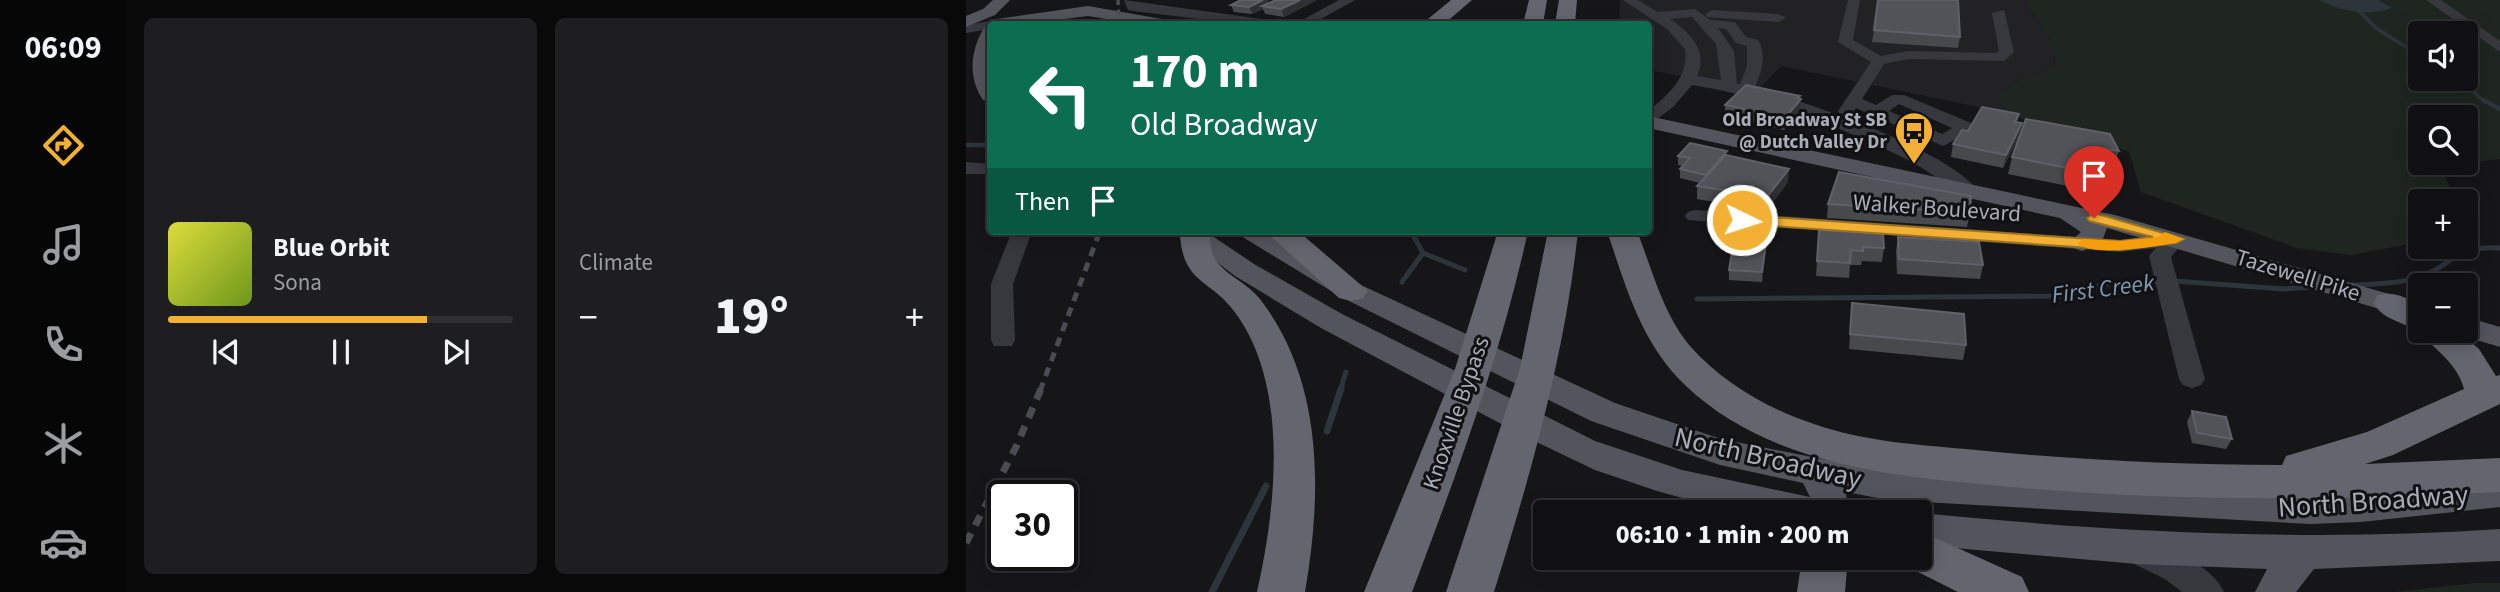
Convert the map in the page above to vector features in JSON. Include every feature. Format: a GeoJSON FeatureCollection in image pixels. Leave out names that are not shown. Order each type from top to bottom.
{"type":"FeatureCollection","features":[{"type":"Feature","properties":{"kind":"highway"},"geometry":{"type":"LineString","coordinates":[[1436,21],[1464,0]]}},
{"type":"Feature","properties":{"kind":"highway"},"geometry":{"type":"LineString","coordinates":[[1534,21],[1538,0]]}},
{"type":"Feature","properties":{"kind":"highway"},"geometry":{"type":"LineString","coordinates":[[1565,21],[1568,0]]}},
{"type":"Feature","properties":{"kind":"highway"},"geometry":{"type":"LineString","coordinates":[[1582,21],[1583,0]]}},
{"type":"Feature","properties":{"kind":"highway"},"geometry":{"type":"LineString","coordinates":[[1192,235],[1198,259],[1247,305],[1269,346],[1285,392],[1292,442],[1294,493],[1288,564],[1281,592]]}},
{"type":"Feature","properties":{"kind":"highway"},"geometry":{"type":"LineString","coordinates":[[1285,235],[1351,291]]}},
{"type":"Feature","properties":{"kind":"highway","name":"Knoxville Bypass"},"geometry":{"type":"LineString","coordinates":[[1388,592],[1441,462],[1492,309],[1512,235]]}},
{"type":"Feature","properties":{"kind":"highway"},"geometry":{"type":"LineString","coordinates":[[1470,592],[1504,489],[1548,328],[1562,235]]}},
{"type":"Feature","properties":{"kind":"highway"},"geometry":{"type":"LineString","coordinates":[[1623,235],[1650,307],[1672,348],[1707,384],[1787,430],[1847,449],[1927,461],[2130,478],[2245,480],[2500,475]]}},
{"type":"Feature","properties":{"kind":"highway"},"geometry":{"type":"LineString","coordinates":[[2390,303],[2408,314]]}},
{"type":"Feature","properties":{"kind":"highway"},"geometry":{"type":"LineString","coordinates":[[2245,480],[2345,457],[2414,430],[2492,392],[2475,366],[2449,343]]}},
{"type":"Feature","properties":{"kind":"highway"},"geometry":{"type":"LineString","coordinates":[[1486,592],[1516,446]]}},
{"type":"Feature","properties":{"kind":"highway"},"geometry":{"type":"LineString","coordinates":[[1932,557],[2005,592]]}},
{"type":"Feature","properties":{"kind":"highway"},"geometry":{"type":"LineString","coordinates":[[1821,592],[1824,570]]}},
{"type":"Feature","properties":{"kind":"main road"},"geometry":{"type":"LineString","coordinates":[[966,22],[989,12],[1002,0]]}},
{"type":"Feature","properties":{"kind":"main road"},"geometry":{"type":"LineString","coordinates":[[994,21],[1002,0]]}},
{"type":"Feature","properties":{"kind":"main road"},"geometry":{"type":"LineString","coordinates":[[1066,0],[1166,18]]}},
{"type":"Feature","properties":{"kind":"main road"},"geometry":{"type":"LineString","coordinates":[[1022,16],[1102,6]]}},
{"type":"Feature","properties":{"kind":"main road"},"geometry":{"type":"LineString","coordinates":[[966,36],[987,30]]}},
{"type":"Feature","properties":{"kind":"main road"},"geometry":{"type":"LineString","coordinates":[[987,39],[981,55],[981,68],[987,87]]}},
{"type":"Feature","properties":{"kind":"main road"},"geometry":{"type":"LineString","coordinates":[[1652,123],[2029,204],[2092,225],[2094,236],[2082,243]]}},
{"type":"Feature","properties":{"kind":"main road","name":"Tazewell Pike"},"geometry":{"type":"LineString","coordinates":[[2029,204],[2176,239],[2390,303]]}},
{"type":"Feature","properties":{"kind":"main road","name":"North Broadway"},"geometry":{"type":"LineString","coordinates":[[1193,235],[1239,268],[1318,315],[1571,444],[1649,474],[1743,500]]}},
{"type":"Feature","properties":{"kind":"main road","name":"North Broadway"},"geometry":{"type":"LineString","coordinates":[[1257,235],[1351,291],[1603,412],[1720,452],[1816,473],[1888,486],[2310,509],[2361,508],[2500,492]]}},
{"type":"Feature","properties":{"kind":"main road"},"geometry":{"type":"LineString","coordinates":[[2478,331],[2500,337]]}},
{"type":"Feature","properties":{"kind":"main road"},"geometry":{"type":"LineString","coordinates":[[1816,473],[1828,491],[1829,500]]}},
{"type":"Feature","properties":{"kind":"main road","name":"North Broadway"},"geometry":{"type":"LineString","coordinates":[[1932,530],[2132,547],[2302,555],[2500,545]]}},
{"type":"Feature","properties":{"kind":"main road"},"geometry":{"type":"LineString","coordinates":[[2275,592],[2302,555]]}},
{"type":"Feature","properties":{"kind":"street"},"geometry":{"type":"LineString","coordinates":[[1102,6],[1128,0],[1133,7],[1166,18],[1218,21]]}},
{"type":"Feature","properties":{"kind":"street"},"geometry":{"type":"LineString","coordinates":[[1166,18],[1194,0]]}},
{"type":"Feature","properties":{"kind":"street"},"geometry":{"type":"LineString","coordinates":[[1307,21],[1349,0]]}},
{"type":"Feature","properties":{"kind":"street"},"geometry":{"type":"LineString","coordinates":[[1629,0],[1684,36],[1693,49],[1694,70],[1689,80],[1652,118]]}},
{"type":"Feature","properties":{"kind":"street"},"geometry":{"type":"LineString","coordinates":[[1854,0],[1845,42],[1879,61],[1908,55],[1999,58],[2007,52],[1998,13]]}},
{"type":"Feature","properties":{"kind":"street"},"geometry":{"type":"LineString","coordinates":[[2432,0],[2500,47]]}},
{"type":"Feature","properties":{"kind":"street"},"geometry":{"type":"LineString","coordinates":[[1653,16],[1779,18]]}},
{"type":"Feature","properties":{"kind":"street"},"geometry":{"type":"LineString","coordinates":[[1700,17],[1730,25],[1741,40],[1753,43],[1756,48],[1752,79],[1738,86]]}},
{"type":"Feature","properties":{"kind":"street"},"geometry":{"type":"LineString","coordinates":[[1700,17],[1721,37],[1730,55],[1738,86]]}},
{"type":"Feature","properties":{"kind":"street"},"geometry":{"type":"LineString","coordinates":[[966,29],[987,29]]}},
{"type":"Feature","properties":{"kind":"street"},"geometry":{"type":"LineString","coordinates":[[1840,120],[1879,61]]}},
{"type":"Feature","properties":{"kind":"street"},"geometry":{"type":"LineString","coordinates":[[1689,80],[1738,86],[1840,120],[1932,164],[1954,177],[1967,191]]}},
{"type":"Feature","properties":{"kind":"street"},"geometry":{"type":"LineString","coordinates":[[966,168],[987,169]]}},
{"type":"Feature","properties":{"kind":"street","name":"Walker Boulevard"},"geometry":{"type":"LineString","coordinates":[[1695,216],[2120,246],[2176,239]]}},
{"type":"Feature","properties":{"kind":"street"},"geometry":{"type":"LineString","coordinates":[[1003,340],[1007,324],[1003,312],[1002,282],[1020,235]]}},
{"type":"Feature","properties":{"kind":"street"},"geometry":{"type":"LineString","coordinates":[[2176,239],[2160,256],[2192,379]]}},
{"type":"Feature","properties":{"kind":"street"},"geometry":{"type":"LineString","coordinates":[[2132,547],[2176,569],[2208,592]]}},
{"type":"Feature","properties":{"kind":"lane"},"geometry":{"type":"LineString","coordinates":[[1854,101],[1877,111]]}},
{"type":"Feature","properties":{"kind":"shaded area"},"geometry":{"type":"Polygon","coordinates":[[[1620,0],[2026,0],[2054,48],[2055,67],[2019,79],[1998,97],[2012,114],[1781,66],[1758,90],[1652,71],[1652,21],[1619,21],[1620,0]]]}},
{"type":"Feature","properties":{"kind":"shaded area"},"geometry":{"type":"Polygon","coordinates":[[[2026,0],[2500,0],[2500,159],[2478,162],[2478,105],[2408,105],[2408,175],[2444,175],[2451,189],[2408,189],[2408,244],[2351,255],[2297,248],[2141,192],[2129,151],[2045,129],[2012,114],[1997,97],[2019,79],[2055,67],[2054,48],[2026,0]]]}},
{"type":"Feature","properties":{"kind":"shaded area"},"geometry":{"type":"Polygon","coordinates":[[[2319,0],[2378,0],[2392,8],[2355,12],[2319,0]]]}},
{"type":"Feature","properties":{"kind":"shaded area"},"geometry":{"type":"Polygon","coordinates":[[[2475,583],[2500,583],[2500,592],[2394,592],[2475,583]]]}},
{"type":"Feature","properties":{"kind":"building"},"geometry":{"type":"Polygon","coordinates":[[[1241,0],[1263,0],[1249,7],[1231,5],[1241,0]]]}},
{"type":"Feature","properties":{"kind":"building"},"geometry":{"type":"Polygon","coordinates":[[[1276,0],[1300,0],[1281,9],[1262,6],[1276,0]]]}},
{"type":"Feature","properties":{"kind":"building"},"geometry":{"type":"Polygon","coordinates":[[[1878,0],[1958,0],[1960,37],[1874,30],[1878,0]]]}},
{"type":"Feature","properties":{"kind":"building"},"geometry":{"type":"Polygon","coordinates":[[[1746,85],[1800,96],[1797,98],[1801,99],[1785,118],[1725,105],[1746,85]]]}},
{"type":"Feature","properties":{"kind":"building"},"geometry":{"type":"Polygon","coordinates":[[[1982,107],[2019,114],[2015,122],[2022,123],[2006,155],[1953,144],[1962,130],[1968,131],[1982,107]]]}},
{"type":"Feature","properties":{"kind":"building"},"geometry":{"type":"Polygon","coordinates":[[[2026,119],[2110,134],[2119,151],[2106,149],[2108,176],[2012,157],[2026,119]]]}},
{"type":"Feature","properties":{"kind":"building"},"geometry":{"type":"Polygon","coordinates":[[[1690,143],[1727,151],[1706,175],[1680,169],[1690,158],[1678,156],[1690,143]]]}},
{"type":"Feature","properties":{"kind":"building"},"geometry":{"type":"Polygon","coordinates":[[[1726,155],[1789,169],[1767,197],[1697,186],[1726,155]]]}},
{"type":"Feature","properties":{"kind":"building"},"geometry":{"type":"Polygon","coordinates":[[[1839,172],[1971,196],[1970,213],[1828,204],[1839,172]]]}},
{"type":"Feature","properties":{"kind":"building"},"geometry":{"type":"Polygon","coordinates":[[[1819,230],[1883,234],[1884,248],[1863,247],[1863,251],[1851,250],[1850,263],[1817,261],[1819,230]]]}},
{"type":"Feature","properties":{"kind":"building"},"geometry":{"type":"Polygon","coordinates":[[[1898,237],[1979,242],[1983,265],[1899,259],[1898,237]]]}},
{"type":"Feature","properties":{"kind":"building"},"geometry":{"type":"Polygon","coordinates":[[[1734,240],[1766,242],[1762,272],[1729,270],[1734,240]]]}},
{"type":"Feature","properties":{"kind":"building"},"geometry":{"type":"Polygon","coordinates":[[[1852,303],[1964,314],[1966,345],[1850,334],[1852,303]]]}},
{"type":"Feature","properties":{"kind":"building"},"geometry":{"type":"Polygon","coordinates":[[[2192,411],[2226,417],[2232,439],[2197,433],[2192,411]]]}},
{"type":"Feature","properties":{"kind":"waterway"},"geometry":{"type":"LineString","coordinates":[[2359,11],[2376,28],[2408,48]]}},
{"type":"Feature","properties":{"kind":"waterway"},"geometry":{"type":"LineString","coordinates":[[2472,91],[2485,102]]}},
{"type":"Feature","properties":{"kind":"waterway"},"geometry":{"type":"LineString","coordinates":[[2483,100],[2500,109]]}},
{"type":"Feature","properties":{"kind":"waterway","name":"First Creek"},"geometry":{"type":"LineString","coordinates":[[966,145],[987,145]]}},
{"type":"Feature","properties":{"kind":"waterway","name":"First Creek"},"geometry":{"type":"LineString","coordinates":[[1413,235],[1423,253]]}},
{"type":"Feature","properties":{"kind":"waterway","name":"First Creek"},"geometry":{"type":"LineString","coordinates":[[2352,285],[2411,279],[2431,272],[2463,253],[2500,248]]}},
{"type":"Feature","properties":{"kind":"waterway"},"geometry":{"type":"LineString","coordinates":[[1402,282],[1423,253]]}},
{"type":"Feature","properties":{"kind":"waterway","name":"First Creek"},"geometry":{"type":"LineString","coordinates":[[1423,253],[1465,270]]}},
{"type":"Feature","properties":{"kind":"waterway","name":"First Creek"},"geometry":{"type":"LineString","coordinates":[[1697,299],[2072,296],[2103,284],[2160,281]]}},
{"type":"Feature","properties":{"kind":"waterway","name":"First Creek"},"geometry":{"type":"LineString","coordinates":[[2174,281],[2284,289],[2314,287]]}},
{"type":"Feature","properties":{"kind":"waterway"},"geometry":{"type":"LineString","coordinates":[[1340,391],[1346,372]]}},
{"type":"Feature","properties":{"kind":"waterway"},"geometry":{"type":"LineString","coordinates":[[1327,431],[1341,389]]}},
{"type":"Feature","properties":{"kind":"waterway"},"geometry":{"type":"LineString","coordinates":[[1212,592],[1266,486]]}},
{"type":"Feature","properties":{"kind":"railway"},"geometry":{"type":"LineString","coordinates":[[1118,0],[1119,21]]}},
{"type":"Feature","properties":{"kind":"railway"},"geometry":{"type":"LineString","coordinates":[[1040,391],[1098,235]]}},
{"type":"Feature","properties":{"kind":"railway"},"geometry":{"type":"LineString","coordinates":[[966,543],[1016,447],[1041,389]]}},
{"type":"Feature","properties":{"kind":"slow traffic"},"geometry":{"type":"LineString","coordinates":[[2084,243],[2120,246],[2176,239],[2165,236]]}},
{"type":"Feature","properties":{"kind":"place","name":"Old Broadway St SB @ Dutch Valley Dr"},"geometry":{"type":"Point","coordinates":[1914,165]}},
{"type":"Feature","properties":{"kind":"route"},"geometry":{"type":"LineString","coordinates":[[1742,220],[2120,246],[2176,239],[2094,218]]}}]}
